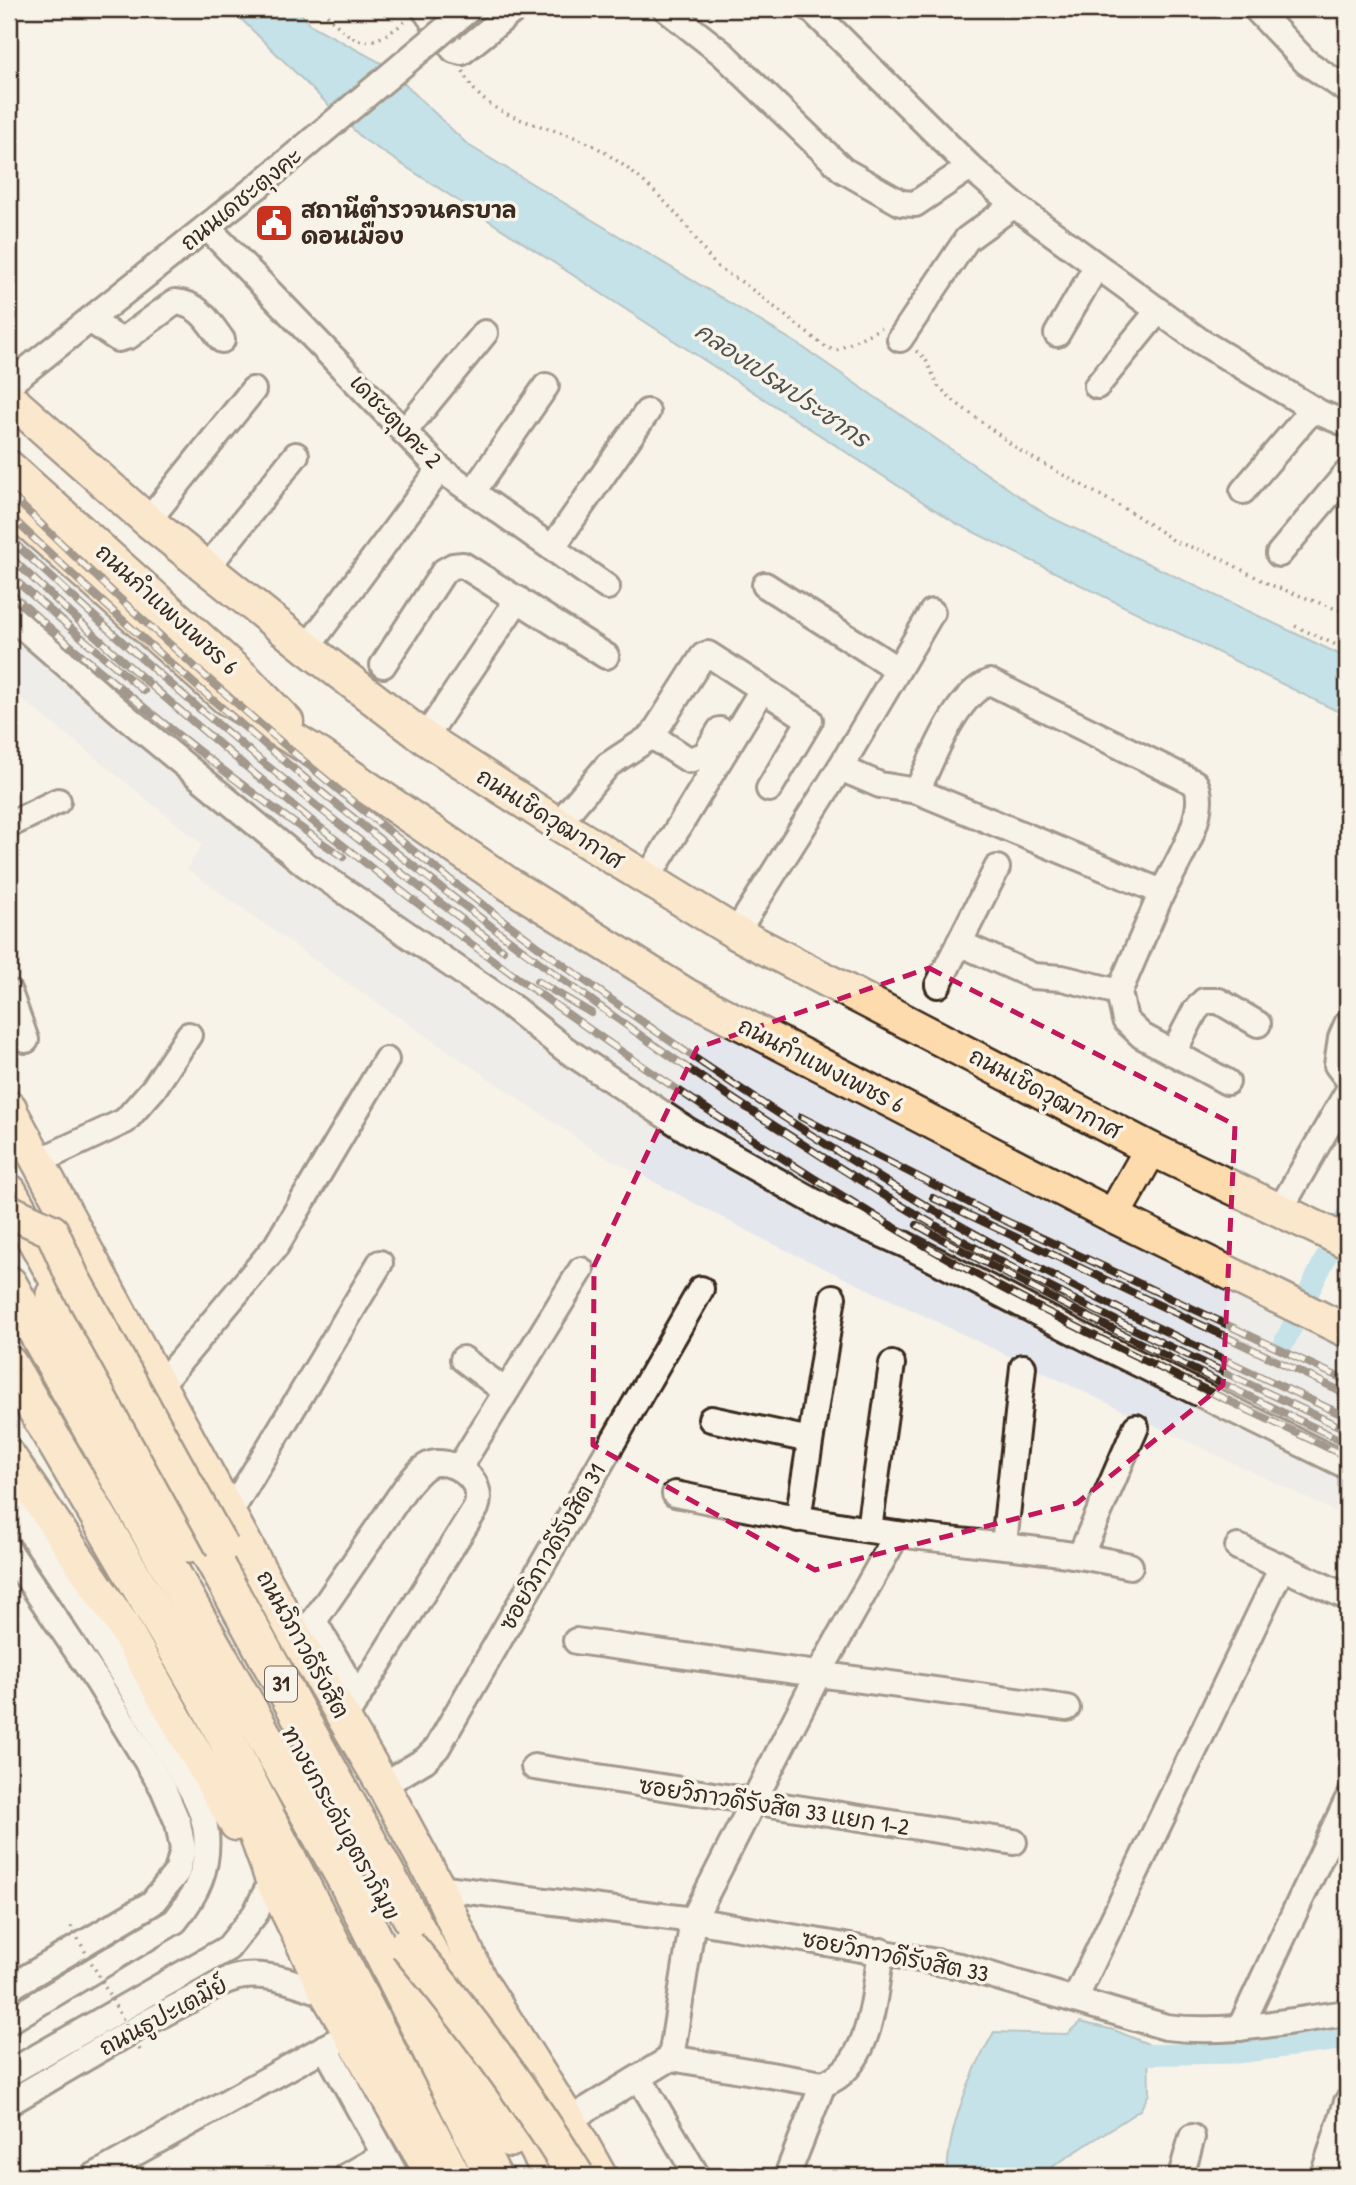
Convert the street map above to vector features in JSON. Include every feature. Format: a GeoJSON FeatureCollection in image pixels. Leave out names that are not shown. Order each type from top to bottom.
{"type":"FeatureCollection","features":[{"type":"Feature","properties":{"kind":"highway","name":"ถนนวิภาวดีรังสิต"},"geometry":{"type":"LineString","coordinates":[[9,1192],[552,2176]]}},
{"type":"Feature","properties":{"kind":"highway","name":"ทางยกระดับอุตราภิมุข"},"geometry":{"type":"LineString","coordinates":[[9,1212],[530,2176]]}},
{"type":"Feature","properties":{"kind":"highway","name":"ทางยกระดับอุตราภิมุข"},"geometry":{"type":"LineString","coordinates":[[9,1284],[346,1881],[493,2176]]}},
{"type":"Feature","properties":{"kind":"highway"},"geometry":{"type":"LineString","coordinates":[[9,1364],[206,1700],[453,2176]]}},
{"type":"Feature","properties":{"kind":"highway","name":"31"},"geometry":{"type":"LineString","coordinates":[[407,1945],[466,2015],[544,2124],[576,2176]]}},
{"type":"Feature","properties":{"kind":"main road","name":"ถนนเชิดวุฒากาศ"},"geometry":{"type":"LineString","coordinates":[[9,398],[148,521],[307,648],[425,738],[558,824],[736,933],[1151,1149],[1347,1242]]}},
{"type":"Feature","properties":{"kind":"main road","name":"ถนนกำแพงเพชร 6"},"geometry":{"type":"LineString","coordinates":[[9,467],[244,678],[320,755]]}},
{"type":"Feature","properties":{"kind":"main road","name":"ถนนกำแพงเพชร 6"},"geometry":{"type":"LineString","coordinates":[[9,506],[226,698],[320,755],[510,885],[688,996],[1112,1216],[1347,1331]]}},
{"type":"Feature","properties":{"kind":"main road","name":"ถนนวิภาวดีรังสิต"},"geometry":{"type":"LineString","coordinates":[[9,1110],[231,1511],[305,1628],[351,1708],[383,1785],[438,1887],[480,1980],[569,2120],[600,2176]]}},
{"type":"Feature","properties":{"kind":"main road"},"geometry":{"type":"LineString","coordinates":[[1112,1216],[1151,1149]]}},
{"type":"Feature","properties":{"kind":"main road"},"geometry":{"type":"LineString","coordinates":[[9,1212],[52,1230],[73,1278],[264,1621],[296,1685],[407,1878],[480,1980]]}},
{"type":"Feature","properties":{"kind":"main road"},"geometry":{"type":"LineString","coordinates":[[9,1456],[121,1622],[236,1823],[269,1871]]}},
{"type":"Feature","properties":{"kind":"main road"},"geometry":{"type":"LineString","coordinates":[[206,1700],[269,1871],[327,1994],[337,2041],[433,2176]]}},
{"type":"Feature","properties":{"kind":"main road"},"geometry":{"type":"LineString","coordinates":[[407,1878],[438,1887]]}},
{"type":"Feature","properties":{"kind":"street","name":"ถนนเดชะตุงคะ"},"geometry":{"type":"LineString","coordinates":[[9,384],[258,186],[469,9]]}},
{"type":"Feature","properties":{"kind":"street"},"geometry":{"type":"LineString","coordinates":[[418,12],[454,50],[462,52],[515,9]]}},
{"type":"Feature","properties":{"kind":"street"},"geometry":{"type":"LineString","coordinates":[[666,9],[723,54],[843,170],[901,203],[915,204],[970,167]]}},
{"type":"Feature","properties":{"kind":"street"},"geometry":{"type":"LineString","coordinates":[[811,9],[970,167],[1014,205],[1200,341],[1313,409],[1347,424]]}},
{"type":"Feature","properties":{"kind":"street"},"geometry":{"type":"LineString","coordinates":[[1256,9],[1306,62],[1347,90]]}},
{"type":"Feature","properties":{"kind":"street"},"geometry":{"type":"LineString","coordinates":[[900,339],[967,239],[1014,205]]}},
{"type":"Feature","properties":{"kind":"street","name":"เดชะตุงคะ 2"},"geometry":{"type":"LineString","coordinates":[[207,227],[440,469],[607,587]]}},
{"type":"Feature","properties":{"kind":"street"},"geometry":{"type":"LineString","coordinates":[[1057,334],[1096,267]]}},
{"type":"Feature","properties":{"kind":"street"},"geometry":{"type":"LineString","coordinates":[[90,320],[118,338],[129,336],[175,302],[187,303],[200,311],[222,340]]}},
{"type":"Feature","properties":{"kind":"street"},"geometry":{"type":"LineString","coordinates":[[1097,386],[1158,311]]}},
{"type":"Feature","properties":{"kind":"street"},"geometry":{"type":"LineString","coordinates":[[404,432],[485,333]]}},
{"type":"Feature","properties":{"kind":"street"},"geometry":{"type":"LineString","coordinates":[[473,492],[547,386]]}},
{"type":"Feature","properties":{"kind":"street"},"geometry":{"type":"LineString","coordinates":[[148,521],[253,390]]}},
{"type":"Feature","properties":{"kind":"street"},"geometry":{"type":"LineString","coordinates":[[1243,491],[1313,409]]}},
{"type":"Feature","properties":{"kind":"street"},"geometry":{"type":"LineString","coordinates":[[552,548],[647,412]]}},
{"type":"Feature","properties":{"kind":"street"},"geometry":{"type":"LineString","coordinates":[[206,569],[296,455]]}},
{"type":"Feature","properties":{"kind":"street"},"geometry":{"type":"LineString","coordinates":[[307,648],[440,469]]}},
{"type":"Feature","properties":{"kind":"street"},"geometry":{"type":"LineString","coordinates":[[1279,554],[1347,472]]}},
{"type":"Feature","properties":{"kind":"street"},"geometry":{"type":"LineString","coordinates":[[383,665],[444,572],[453,566],[463,565],[606,656]]}},
{"type":"Feature","properties":{"kind":"street"},"geometry":{"type":"LineString","coordinates":[[765,585],[897,669]]}},
{"type":"Feature","properties":{"kind":"street"},"geometry":{"type":"LineString","coordinates":[[425,738],[518,598]]}},
{"type":"Feature","properties":{"kind":"street"},"geometry":{"type":"LineString","coordinates":[[736,933],[840,768],[932,611]]}},
{"type":"Feature","properties":{"kind":"street"},"geometry":{"type":"LineString","coordinates":[[9,615],[296,857],[507,1003],[565,1049],[687,1130],[804,1198],[906,1245],[1347,1466]]}},
{"type":"Feature","properties":{"kind":"street"},"geometry":{"type":"LineString","coordinates":[[558,824],[608,765],[652,736],[703,656],[708,654],[810,720],[769,789]]}},
{"type":"Feature","properties":{"kind":"street"},"geometry":{"type":"LineString","coordinates":[[917,791],[959,708],[977,687],[990,682],[1195,783],[1200,792],[1196,817],[1119,992],[1125,1020],[1132,1027],[1227,1082]]}},
{"type":"Feature","properties":{"kind":"street"},"geometry":{"type":"LineString","coordinates":[[652,736],[689,760],[705,755],[756,686]]}},
{"type":"Feature","properties":{"kind":"street"},"geometry":{"type":"LineString","coordinates":[[648,878],[756,686]]}},
{"type":"Feature","properties":{"kind":"street"},"geometry":{"type":"LineString","coordinates":[[840,768],[880,785],[917,791],[1162,892]]}},
{"type":"Feature","properties":{"kind":"street"},"geometry":{"type":"LineString","coordinates":[[9,825],[58,800]]}},
{"type":"Feature","properties":{"kind":"street"},"geometry":{"type":"LineString","coordinates":[[938,985],[997,869]]}},
{"type":"Feature","properties":{"kind":"street"},"geometry":{"type":"LineString","coordinates":[[960,943],[1033,976],[1062,978],[1119,992]]}},
{"type":"Feature","properties":{"kind":"street"},"geometry":{"type":"LineString","coordinates":[[9,992],[26,1040]]}},
{"type":"Feature","properties":{"kind":"street"},"geometry":{"type":"LineString","coordinates":[[1173,1053],[1205,1001],[1219,1001],[1258,1024]]}},
{"type":"Feature","properties":{"kind":"street"},"geometry":{"type":"LineString","coordinates":[[1347,1024],[1341,1038],[1337,1065],[1347,1078]]}},
{"type":"Feature","properties":{"kind":"street"},"geometry":{"type":"LineString","coordinates":[[37,1162],[124,1121],[154,1088],[189,1035]]}},
{"type":"Feature","properties":{"kind":"street"},"geometry":{"type":"LineString","coordinates":[[160,1385],[276,1246],[386,1060]]}},
{"type":"Feature","properties":{"kind":"street"},"geometry":{"type":"LineString","coordinates":[[1280,1210],[1347,1093]]}},
{"type":"Feature","properties":{"kind":"street"},"geometry":{"type":"LineString","coordinates":[[231,1511],[380,1263]]}},
{"type":"Feature","properties":{"kind":"street"},"geometry":{"type":"LineString","coordinates":[[459,1468],[581,1270]]}},
{"type":"Feature","properties":{"kind":"street","name":"ซอยวิภาวดีรังสิต 31"},"geometry":{"type":"LineString","coordinates":[[383,1785],[425,1760],[437,1748],[701,1289]]}},
{"type":"Feature","properties":{"kind":"street"},"geometry":{"type":"LineString","coordinates":[[798,1519],[833,1297]]}},
{"type":"Feature","properties":{"kind":"street"},"geometry":{"type":"LineString","coordinates":[[463,1359],[505,1391]]}},
{"type":"Feature","properties":{"kind":"street"},"geometry":{"type":"LineString","coordinates":[[869,1529],[892,1364]]}},
{"type":"Feature","properties":{"kind":"street"},"geometry":{"type":"LineString","coordinates":[[1004,1544],[1023,1367]]}},
{"type":"Feature","properties":{"kind":"street"},"geometry":{"type":"LineString","coordinates":[[711,1419],[810,1440]]}},
{"type":"Feature","properties":{"kind":"street"},"geometry":{"type":"LineString","coordinates":[[1081,1554],[1136,1427]]}},
{"type":"Feature","properties":{"kind":"street"},"geometry":{"type":"LineString","coordinates":[[305,1628],[406,1486],[422,1469],[435,1463],[459,1468],[477,1486],[480,1496],[476,1508],[351,1708]]}},
{"type":"Feature","properties":{"kind":"street"},"geometry":{"type":"LineString","coordinates":[[675,1494],[798,1519],[897,1534],[1081,1554],[1130,1566]]}},
{"type":"Feature","properties":{"kind":"street"},"geometry":{"type":"LineString","coordinates":[[9,1502],[60,1574],[140,1702],[200,1808],[206,1832],[203,1876],[194,1898],[175,1920],[152,1937],[9,2021]]}},
{"type":"Feature","properties":{"kind":"street"},"geometry":{"type":"LineString","coordinates":[[671,2058],[693,1920],[818,1675],[897,1534]]}},
{"type":"Feature","properties":{"kind":"street"},"geometry":{"type":"LineString","coordinates":[[1238,1547],[1347,1597]]}},
{"type":"Feature","properties":{"kind":"street"},"geometry":{"type":"LineString","coordinates":[[9,1551],[98,1682],[163,1788],[178,1823],[183,1849],[177,1872],[152,1903],[59,1961],[9,1988]]}},
{"type":"Feature","properties":{"kind":"street"},"geometry":{"type":"LineString","coordinates":[[1075,1999],[1282,1567]]}},
{"type":"Feature","properties":{"kind":"street"},"geometry":{"type":"LineString","coordinates":[[576,1641],[1067,1708]]}},
{"type":"Feature","properties":{"kind":"street","name":"ซอยวิภาวดีรังสิต 33 แยก 1-2"},"geometry":{"type":"LineString","coordinates":[[534,1767],[1014,1842]]}},
{"type":"Feature","properties":{"kind":"street"},"geometry":{"type":"LineString","coordinates":[[1240,2028],[1347,1801]]}},
{"type":"Feature","properties":{"kind":"street","name":"ถนนธูปะเตมีย์"},"geometry":{"type":"LineString","coordinates":[[9,2103],[98,2037],[228,1948],[255,1914],[269,1871]]}},
{"type":"Feature","properties":{"kind":"street","name":"ซอยวิภาวดีรังสิต 33"},"geometry":{"type":"LineString","coordinates":[[438,1887],[693,1920],[881,1951],[995,1974],[1166,2027],[1196,2031],[1240,2028],[1347,2013]]}},
{"type":"Feature","properties":{"kind":"street"},"geometry":{"type":"LineString","coordinates":[[569,2120],[671,2058],[823,2084],[837,2079],[847,2069],[871,2018],[881,1951]]}},
{"type":"Feature","properties":{"kind":"street"},"geometry":{"type":"LineString","coordinates":[[59,1961],[71,1984]]}},
{"type":"Feature","properties":{"kind":"street","name":"ถนนธูปะเตมีย์"},"geometry":{"type":"LineString","coordinates":[[9,2073],[236,1978],[284,1979],[327,1994]]}},
{"type":"Feature","properties":{"kind":"street"},"geometry":{"type":"LineString","coordinates":[[94,2176],[337,2041],[390,2166],[347,2176]]}},
{"type":"Feature","properties":{"kind":"street"},"geometry":{"type":"LineString","coordinates":[[640,2079],[697,2176]]}},
{"type":"Feature","properties":{"kind":"street"},"geometry":{"type":"LineString","coordinates":[[787,2176],[823,2084]]}},
{"type":"Feature","properties":{"kind":"street"},"geometry":{"type":"LineString","coordinates":[[1323,2176],[1347,2102]]}},
{"type":"Feature","properties":{"kind":"street"},"geometry":{"type":"LineString","coordinates":[[1181,2176],[1192,2137]]}},
{"type":"Feature","properties":{"kind":"path"},"geometry":{"type":"LineString","coordinates":[[321,9],[342,32],[355,41],[367,43],[381,38],[418,12]]}},
{"type":"Feature","properties":{"kind":"path"},"geometry":{"type":"LineString","coordinates":[[1294,626],[1347,650]]}},
{"type":"Feature","properties":{"kind":"path"},"geometry":{"type":"LineString","coordinates":[[71,1926],[141,2052]]}},
{"type":"Feature","properties":{"kind":"highlighted area"},"geometry":{"type":"Polygon","coordinates":[[[929,968],[1235,1125],[1223,1385],[1077,1503],[815,1570],[593,1445],[594,1266],[697,1048],[929,968]]]}},
{"type":"Feature","properties":{"kind":"shaded area"},"geometry":{"type":"Polygon","coordinates":[[[9,456],[204,656],[483,889],[608,969],[1347,1340],[1347,1517],[769,1242],[599,1153],[326,968],[187,869],[202,844],[9,688],[9,456]]]}},
{"type":"Feature","properties":{"kind":"water","name":"คลองเปรมประชากร"},"geometry":{"type":"Polygon","coordinates":[[[231,9],[298,9],[309,24],[385,65],[468,145],[798,344],[1048,516],[1347,658],[1347,716],[957,524],[363,139],[231,9]]]}},
{"type":"Feature","properties":{"kind":"water"},"geometry":{"type":"Polygon","coordinates":[[[1080,2022],[1114,2030],[1148,2044],[1149,2094],[1140,2110],[1038,2176],[947,2176],[956,2120],[977,2065],[994,2032],[1067,2034],[1080,2022]]]}},
{"type":"Feature","properties":{"kind":"waterway"},"geometry":{"type":"LineString","coordinates":[[1285,1341],[1347,1214]]}},
{"type":"Feature","properties":{"kind":"waterway"},"geometry":{"type":"LineString","coordinates":[[1121,2055],[1237,2053],[1347,2039]]}},
{"type":"Feature","properties":{"kind":"railway"},"geometry":{"type":"LineString","coordinates":[[9,493],[111,591],[322,777],[543,950],[657,1032],[774,1111],[948,1219],[1117,1308],[1347,1417]]}},
{"type":"Feature","properties":{"kind":"railway"},"geometry":{"type":"LineString","coordinates":[[9,515],[111,610],[322,792],[430,879],[654,1045],[769,1122],[943,1230],[1114,1320],[1347,1430]]}},
{"type":"Feature","properties":{"kind":"railway"},"geometry":{"type":"LineString","coordinates":[[9,538],[68,593],[250,751],[375,852],[503,950]]}},
{"type":"Feature","properties":{"kind":"railway"},"geometry":{"type":"LineString","coordinates":[[9,556],[212,738],[317,825],[534,990],[646,1068],[760,1144],[932,1250],[1049,1313],[1347,1457]]}},
{"type":"Feature","properties":{"kind":"railway"},"geometry":{"type":"LineString","coordinates":[[9,575],[144,691]]}},
{"type":"Feature","properties":{"kind":"railway"},"geometry":{"type":"LineString","coordinates":[[9,592],[172,730],[343,857]]}},
{"type":"Feature","properties":{"kind":"railway"},"geometry":{"type":"LineString","coordinates":[[537,981],[591,1013]]}},
{"type":"Feature","properties":{"kind":"railway"},"geometry":{"type":"LineString","coordinates":[[801,1117],[989,1213],[1347,1381]]}},
{"type":"Feature","properties":{"kind":"railway"},"geometry":{"type":"LineString","coordinates":[[933,1198],[1347,1394]]}},
{"type":"Feature","properties":{"kind":"railway"},"geometry":{"type":"LineString","coordinates":[[917,1225],[1130,1338],[1347,1443]]}},
{"type":"Feature","properties":{"kind":"place","name":"สถานีตำรวจนครบาล ดอนเมือง"},"geometry":{"type":"Point","coordinates":[274,223]}}]}
